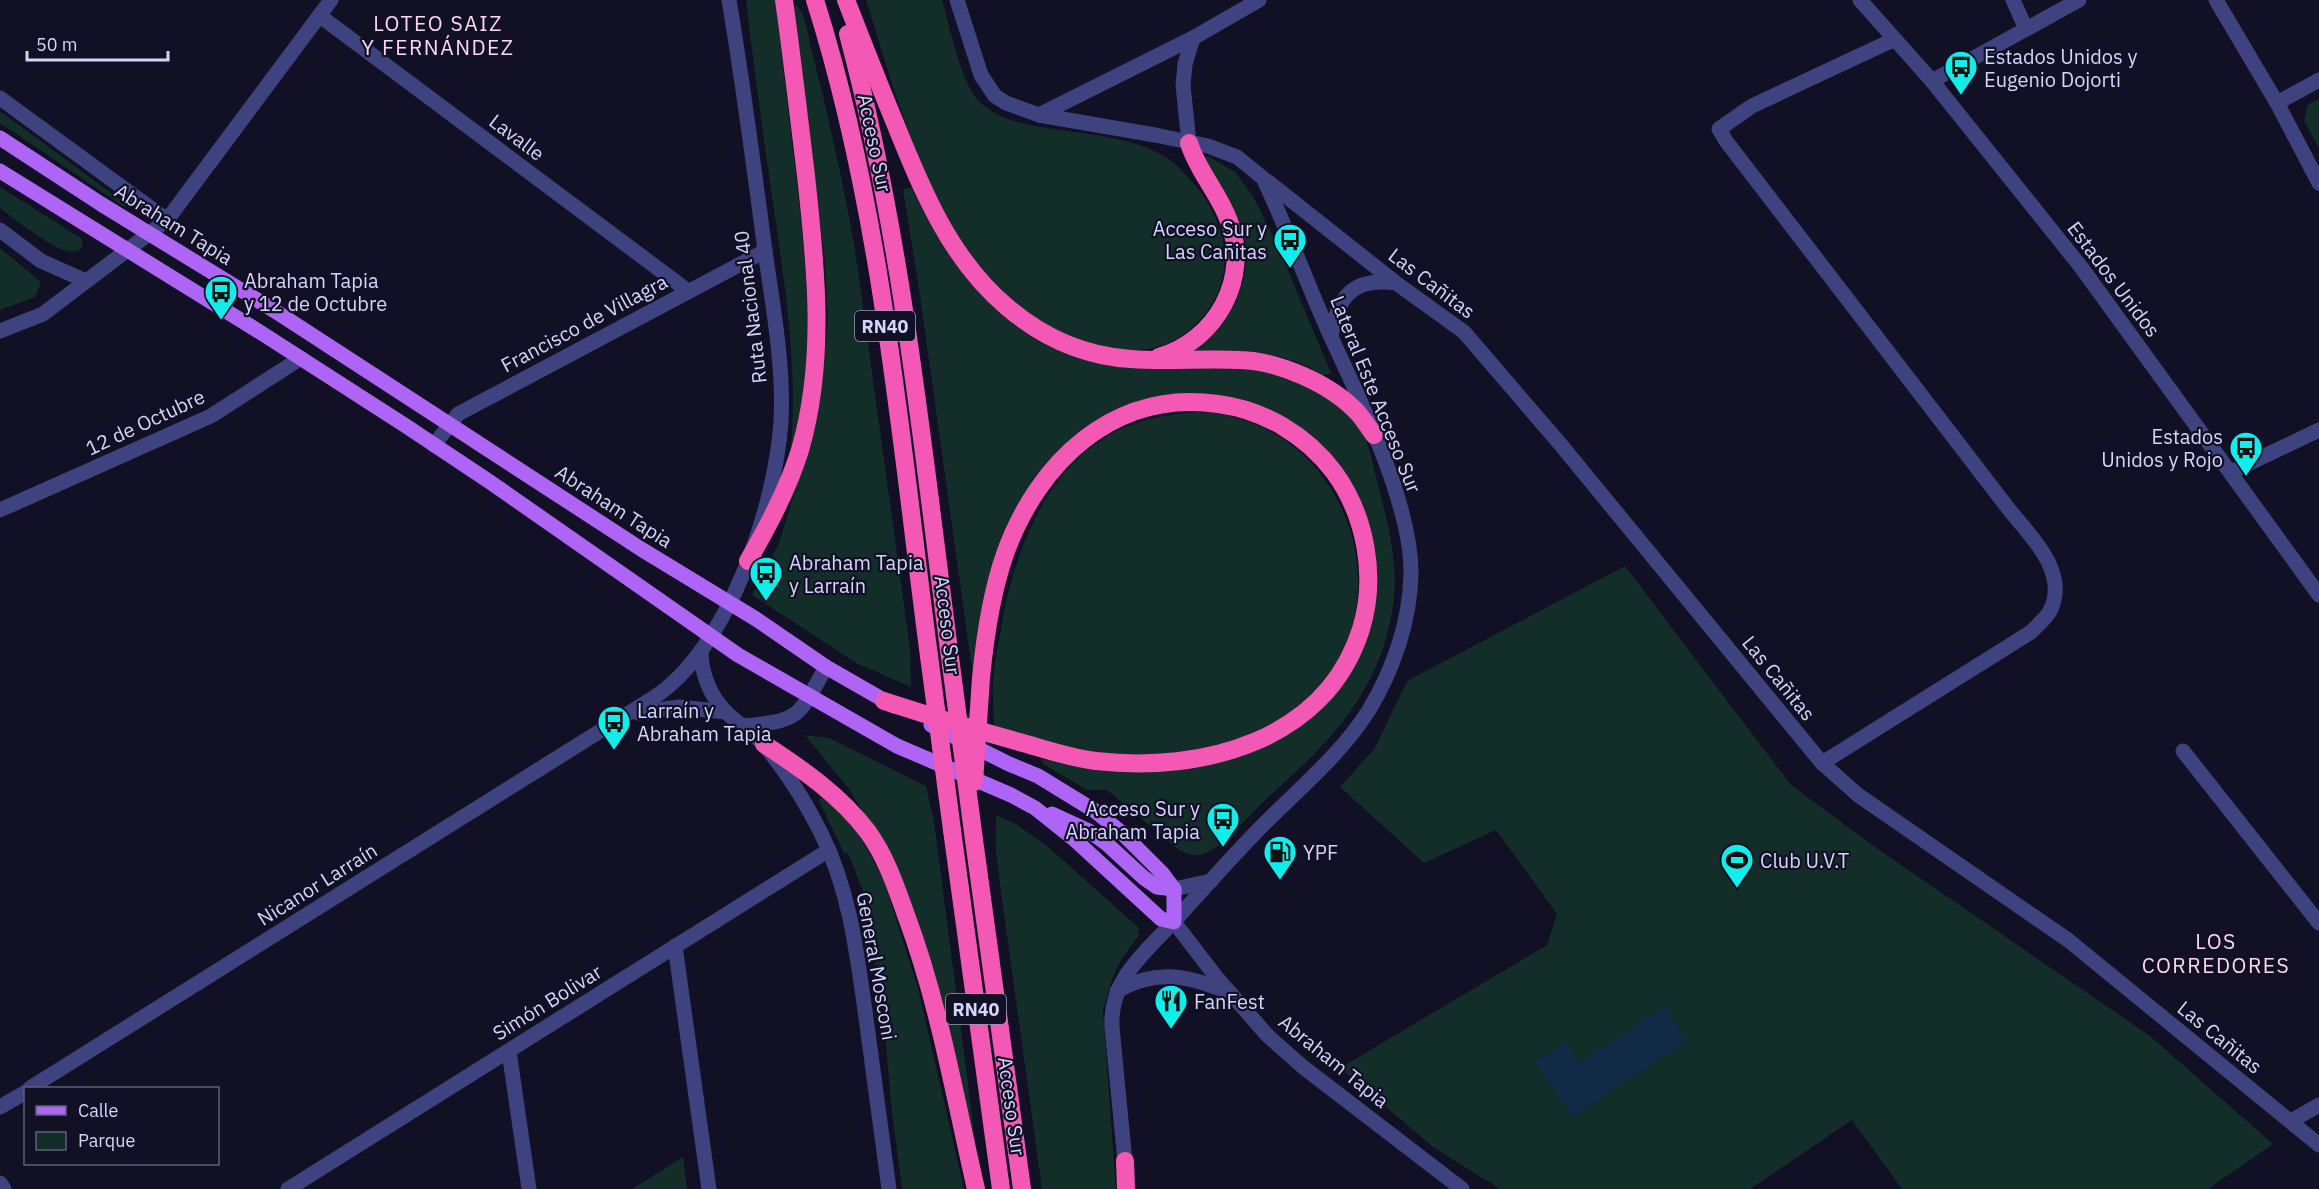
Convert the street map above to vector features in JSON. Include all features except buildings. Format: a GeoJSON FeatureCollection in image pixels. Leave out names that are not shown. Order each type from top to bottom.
{"type":"FeatureCollection","features":[{"type":"Feature","properties":{"kind":"highway"},"geometry":{"type":"LineString","coordinates":[[748,561],[769,524],[800,450],[809,405],[817,328],[815,257],[784,0]]}},
{"type":"Feature","properties":{"kind":"highway","name":"Acceso Sur"},"geometry":{"type":"LineString","coordinates":[[815,0],[833,59],[856,153],[876,260],[1001,1189]]}},
{"type":"Feature","properties":{"kind":"highway","name":"Acceso Sur"},"geometry":{"type":"LineString","coordinates":[[839,0],[868,109],[893,244],[1022,1189]]}},
{"type":"Feature","properties":{"kind":"highway"},"geometry":{"type":"LineString","coordinates":[[846,0],[923,191],[940,224],[969,266],[1006,306],[1049,336],[1086,351],[1111,357],[1148,360],[1241,360],[1278,366],[1314,382],[1345,402],[1374,435]]}},
{"type":"Feature","properties":{"kind":"highway"},"geometry":{"type":"LineString","coordinates":[[1148,360],[1180,348],[1206,329],[1219,314],[1234,278],[1234,240],[1230,223],[1220,201],[1198,168],[1189,143]]}},
{"type":"Feature","properties":{"kind":"highway"},"geometry":{"type":"LineString","coordinates":[[884,701],[1019,742],[1095,761],[1144,763],[1194,759],[1258,741],[1282,729],[1316,704],[1340,675],[1364,618],[1368,578],[1364,540],[1353,504],[1334,472],[1308,443],[1272,420],[1232,406],[1206,402],[1180,402],[1139,410],[1113,420],[1085,437],[1070,451],[1040,485],[1012,538],[998,575],[987,626],[981,678],[972,820]]}},
{"type":"Feature","properties":{"kind":"highway"},"geometry":{"type":"LineString","coordinates":[[764,744],[814,779],[838,800],[868,833],[887,867],[919,951],[976,1189]]}},
{"type":"Feature","properties":{"kind":"highway"},"geometry":{"type":"LineString","coordinates":[[1125,1161],[1127,1189]]}},
{"type":"Feature","properties":{"kind":"main road","name":"Abraham Tapia"},"geometry":{"type":"LineString","coordinates":[[0,138],[275,311],[826,667],[884,701],[1009,764],[1038,776],[1095,811],[1122,833],[1162,873],[1174,889]]}},
{"type":"Feature","properties":{"kind":"main road","name":"Abraham Tapia"},"geometry":{"type":"LineString","coordinates":[[0,171],[301,358],[434,445],[738,654],[897,746],[1011,795],[1035,808],[1092,855],[1161,919],[1174,922]]}},
{"type":"Feature","properties":{"kind":"main road"},"geometry":{"type":"LineString","coordinates":[[1035,808],[1089,831],[1107,843],[1144,879],[1157,887],[1174,889],[1174,922]]}},
{"type":"Feature","properties":{"kind":"street"},"geometry":{"type":"LineString","coordinates":[[0,331],[43,314],[166,220],[331,0]]}},
{"type":"Feature","properties":{"kind":"street","name":"Ruta Nacional 40"},"geometry":{"type":"LineString","coordinates":[[729,0],[779,363],[781,421],[769,492],[748,561],[729,603]]}},
{"type":"Feature","properties":{"kind":"street","name":"Lateral Este Acceso Sur"},"geometry":{"type":"LineString","coordinates":[[957,0],[975,60],[986,86],[1006,103],[1039,115],[1155,135],[1224,151],[1247,164],[1263,178],[1374,435],[1392,484],[1409,549],[1411,573],[1409,595],[1397,650],[1384,683],[1352,733],[1330,759],[1232,856],[1174,922],[1140,956],[1117,991],[1111,1018],[1125,1161]]}},
{"type":"Feature","properties":{"kind":"street"},"geometry":{"type":"LineString","coordinates":[[1039,115],[1193,38],[1259,0]]}},
{"type":"Feature","properties":{"kind":"street","name":"Estados Unidos"},"geometry":{"type":"LineString","coordinates":[[1860,0],[1893,40],[1932,81],[2081,267],[2319,595]]}},
{"type":"Feature","properties":{"kind":"street"},"geometry":{"type":"LineString","coordinates":[[2013,0],[2026,29]]}},
{"type":"Feature","properties":{"kind":"street"},"geometry":{"type":"LineString","coordinates":[[1932,81],[2079,0]]}},
{"type":"Feature","properties":{"kind":"street"},"geometry":{"type":"LineString","coordinates":[[2216,0],[2277,103],[2319,183]]}},
{"type":"Feature","properties":{"kind":"street","name":"Lavalle"},"geometry":{"type":"LineString","coordinates":[[320,15],[688,291]]}},
{"type":"Feature","properties":{"kind":"street"},"geometry":{"type":"LineString","coordinates":[[1189,143],[1183,86],[1185,64],[1193,38]]}},
{"type":"Feature","properties":{"kind":"street"},"geometry":{"type":"LineString","coordinates":[[1822,763],[2031,632],[2050,611],[2055,591],[2051,568],[2041,548],[2003,503],[1733,151],[1719,129],[1752,106],[1893,40]]}},
{"type":"Feature","properties":{"kind":"street"},"geometry":{"type":"LineString","coordinates":[[2277,103],[2319,80]]}},
{"type":"Feature","properties":{"kind":"street"},"geometry":{"type":"LineString","coordinates":[[0,98],[166,220]]}},
{"type":"Feature","properties":{"kind":"street","name":"Las Cañitas"},"geometry":{"type":"LineString","coordinates":[[1263,178],[1396,283],[1464,332],[1568,454],[1822,763],[1858,795],[2068,940],[2319,1145]]}},
{"type":"Feature","properties":{"kind":"street"},"geometry":{"type":"LineString","coordinates":[[0,231],[41,261],[86,281]]}},
{"type":"Feature","properties":{"kind":"street","name":"Francisco de Villagra"},"geometry":{"type":"LineString","coordinates":[[434,445],[458,414],[765,251]]}},
{"type":"Feature","properties":{"kind":"street"},"geometry":{"type":"LineString","coordinates":[[1330,336],[1339,305],[1354,289],[1371,281],[1396,283]]}},
{"type":"Feature","properties":{"kind":"street","name":"12 de Octubre"},"geometry":{"type":"LineString","coordinates":[[0,510],[211,416],[301,358]]}},
{"type":"Feature","properties":{"kind":"street"},"geometry":{"type":"LineString","coordinates":[[2231,472],[2319,430]]}},
{"type":"Feature","properties":{"kind":"street","name":"Nicanor Larraín"},"geometry":{"type":"LineString","coordinates":[[33,1087],[626,716],[671,685],[701,651],[729,603]]}},
{"type":"Feature","properties":{"kind":"street","name":"General Mosconi"},"geometry":{"type":"LineString","coordinates":[[701,651],[703,672],[708,685],[726,712],[764,744],[802,800],[829,850],[848,903],[889,1189]]}},
{"type":"Feature","properties":{"kind":"street"},"geometry":{"type":"LineString","coordinates":[[742,726],[782,722],[793,717],[810,696],[826,667]]}},
{"type":"Feature","properties":{"kind":"street","name":"Nicanor Larraín"},"geometry":{"type":"LineString","coordinates":[[626,716],[658,708],[679,707],[726,712]]}},
{"type":"Feature","properties":{"kind":"street"},"geometry":{"type":"LineString","coordinates":[[2183,751],[2319,923]]}},
{"type":"Feature","properties":{"kind":"street","name":"Simón Bolivar"},"geometry":{"type":"LineString","coordinates":[[288,1189],[829,850]]}},
{"type":"Feature","properties":{"kind":"street"},"geometry":{"type":"LineString","coordinates":[[1174,889],[1210,881]]}},
{"type":"Feature","properties":{"kind":"street","name":"Abraham Tapia"},"geometry":{"type":"LineString","coordinates":[[1174,922],[1228,992],[1268,1036],[1303,1067],[1462,1189]]}},
{"type":"Feature","properties":{"kind":"street"},"geometry":{"type":"LineString","coordinates":[[675,946],[708,1189]]}},
{"type":"Feature","properties":{"kind":"street"},"geometry":{"type":"LineString","coordinates":[[1117,991],[1133,982],[1165,976],[1194,979],[1228,992]]}},
{"type":"Feature","properties":{"kind":"street"},"geometry":{"type":"LineString","coordinates":[[509,1051],[529,1189]]}},
{"type":"Feature","properties":{"kind":"street"},"geometry":{"type":"LineString","coordinates":[[0,1107],[24,1093]]}},
{"type":"Feature","properties":{"kind":"street"},"geometry":{"type":"LineString","coordinates":[[2291,1121],[2319,1105]]}},
{"type":"Feature","properties":{"kind":"street"},"geometry":{"type":"LineString","coordinates":[[0,1183],[4,1189]]}},
{"type":"Feature","properties":{"kind":"green space"},"geometry":{"type":"Polygon","coordinates":[[[746,0],[775,0],[804,247],[807,351],[804,386],[790,456],[793,393],[789,329],[746,0]]]}},
{"type":"Feature","properties":{"kind":"green space"},"geometry":{"type":"Polygon","coordinates":[[[866,0],[942,0],[967,82],[973,94],[993,112],[1026,124],[1107,137],[1140,145],[1169,159],[1182,171],[1199,190],[1213,212],[1223,240],[1225,261],[1222,282],[1214,301],[1186,333],[1161,346],[1134,350],[1106,348],[1077,339],[1050,326],[1025,310],[1003,291],[977,262],[954,229],[934,193],[903,116],[866,0]]]}},
{"type":"Feature","properties":{"kind":"green space"},"geometry":{"type":"Polygon","coordinates":[[[797,5],[805,21],[811,46],[841,175],[855,249],[910,648],[911,687],[856,663],[752,595],[779,543],[793,498],[817,412],[826,345],[828,317],[825,263],[794,7],[797,5]]]}},
{"type":"Feature","properties":{"kind":"green space"},"geometry":{"type":"Polygon","coordinates":[[[2319,99],[2319,148],[2304,121],[2308,104],[2319,99]]]}},
{"type":"Feature","properties":{"kind":"green space"},"geometry":{"type":"Polygon","coordinates":[[[0,111],[126,204],[126,206],[0,123],[0,111]]]}},
{"type":"Feature","properties":{"kind":"green space"},"geometry":{"type":"Polygon","coordinates":[[[1208,156],[1235,172],[1253,196],[1277,244],[1331,373],[1323,376],[1308,367],[1277,356],[1194,351],[1213,334],[1226,318],[1239,295],[1245,275],[1246,255],[1238,217],[1205,163],[1205,158],[1208,156]]]}},
{"type":"Feature","properties":{"kind":"green space"},"geometry":{"type":"Polygon","coordinates":[[[0,187],[81,238],[83,244],[81,248],[70,252],[60,249],[0,208],[0,187]]]}},
{"type":"Feature","properties":{"kind":"green space"},"geometry":{"type":"Polygon","coordinates":[[[911,187],[925,215],[960,269],[980,294],[1003,316],[1028,334],[1056,349],[1086,360],[1225,366],[1259,369],[1286,376],[1320,392],[1340,406],[1357,423],[1365,437],[1387,523],[1395,572],[1393,605],[1380,655],[1360,696],[1333,734],[1211,851],[1191,855],[1179,850],[1107,790],[1087,790],[1043,764],[1041,759],[1088,766],[1287,735],[1318,711],[1349,672],[1370,530],[1288,421],[1159,398],[1038,479],[973,670],[903,190],[911,187]]]}},
{"type":"Feature","properties":{"kind":"green space"},"geometry":{"type":"Polygon","coordinates":[[[0,248],[41,282],[35,297],[0,310],[0,248]]]}},
{"type":"Feature","properties":{"kind":"green space"},"geometry":{"type":"Polygon","coordinates":[[[1199,412],[1248,421],[1290,444],[1322,476],[1345,516],[1357,560],[1356,607],[1343,652],[1315,694],[1288,716],[1255,733],[1202,751],[1160,756],[1101,755],[1055,745],[994,726],[994,672],[1005,606],[1023,546],[1051,491],[1070,467],[1093,446],[1119,430],[1158,417],[1199,412]]]}},
{"type":"Feature","properties":{"kind":"green space","name":"Club U.V.T"},"geometry":{"type":"Polygon","coordinates":[[[1625,566],[1791,785],[1875,847],[2150,1036],[2273,1144],[2208,1189],[1902,1189],[1852,1120],[1750,1189],[1500,1189],[1433,1147],[1340,1068],[1547,945],[1557,914],[1496,830],[1424,863],[1340,787],[1375,748],[1407,681],[1625,566]]]}},
{"type":"Feature","properties":{"kind":"green space"},"geometry":{"type":"Polygon","coordinates":[[[805,735],[829,738],[926,786],[934,821],[976,1146],[885,847],[848,788],[805,735]]]}},
{"type":"Feature","properties":{"kind":"green space"},"geometry":{"type":"Polygon","coordinates":[[[820,798],[825,798],[837,809],[862,839],[884,881],[918,988],[964,1189],[902,1189],[884,1022],[863,891],[848,853],[844,853],[819,801],[820,798]]]}},
{"type":"Feature","properties":{"kind":"green space"},"geometry":{"type":"Polygon","coordinates":[[[996,815],[1016,824],[1046,845],[1139,928],[1137,932],[1140,934],[1121,960],[1113,976],[1103,1010],[1116,1189],[1042,1189],[1001,892],[996,851],[996,815]]]}},
{"type":"Feature","properties":{"kind":"green space"},"geometry":{"type":"Polygon","coordinates":[[[683,1157],[687,1189],[632,1189],[683,1157]]]}},
{"type":"Feature","properties":{"kind":"water"},"geometry":{"type":"Polygon","coordinates":[[[1664,1007],[1687,1041],[1572,1117],[1535,1062],[1565,1042],[1580,1063],[1664,1007]]]}},
{"type":"Feature","properties":{"kind":"place","name":"Estados Unidos y Eugenio Dojorti"},"geometry":{"type":"Point","coordinates":[1961,96]}},
{"type":"Feature","properties":{"kind":"place","name":"Acceso Sur y Las Cañitas"},"geometry":{"type":"Point","coordinates":[1290,269]}},
{"type":"Feature","properties":{"kind":"place","name":"Abraham Tapia y 12 de Octubre"},"geometry":{"type":"Point","coordinates":[221,321]}},
{"type":"Feature","properties":{"kind":"place","name":"Estados Unidos y Rojo"},"geometry":{"type":"Point","coordinates":[2246,477]}},
{"type":"Feature","properties":{"kind":"place","name":"Abraham Tapia y Larraín"},"geometry":{"type":"Point","coordinates":[766,602]}},
{"type":"Feature","properties":{"kind":"place","name":"Larraín y Abraham Tapia"},"geometry":{"type":"Point","coordinates":[614,751]}},
{"type":"Feature","properties":{"kind":"place","name":"Acceso Sur y Abraham Tapia"},"geometry":{"type":"Point","coordinates":[1223,848]}},
{"type":"Feature","properties":{"kind":"place","name":"YPF"},"geometry":{"type":"Point","coordinates":[1280,881]}},
{"type":"Feature","properties":{"kind":"place","name":"Club U.V.T"},"geometry":{"type":"Point","coordinates":[1737,889]}},
{"type":"Feature","properties":{"kind":"place","name":"FanFest"},"geometry":{"type":"Point","coordinates":[1171,1030]}},
{"type":"Feature","properties":{"kind":"district","name":"LOTEO SAIZ Y FERNÁNDEZ"},"geometry":{"type":"Point","coordinates":[438,35]}},
{"type":"Feature","properties":{"kind":"district","name":"LOS CORREDORES"},"geometry":{"type":"Point","coordinates":[2216,953]}}]}
